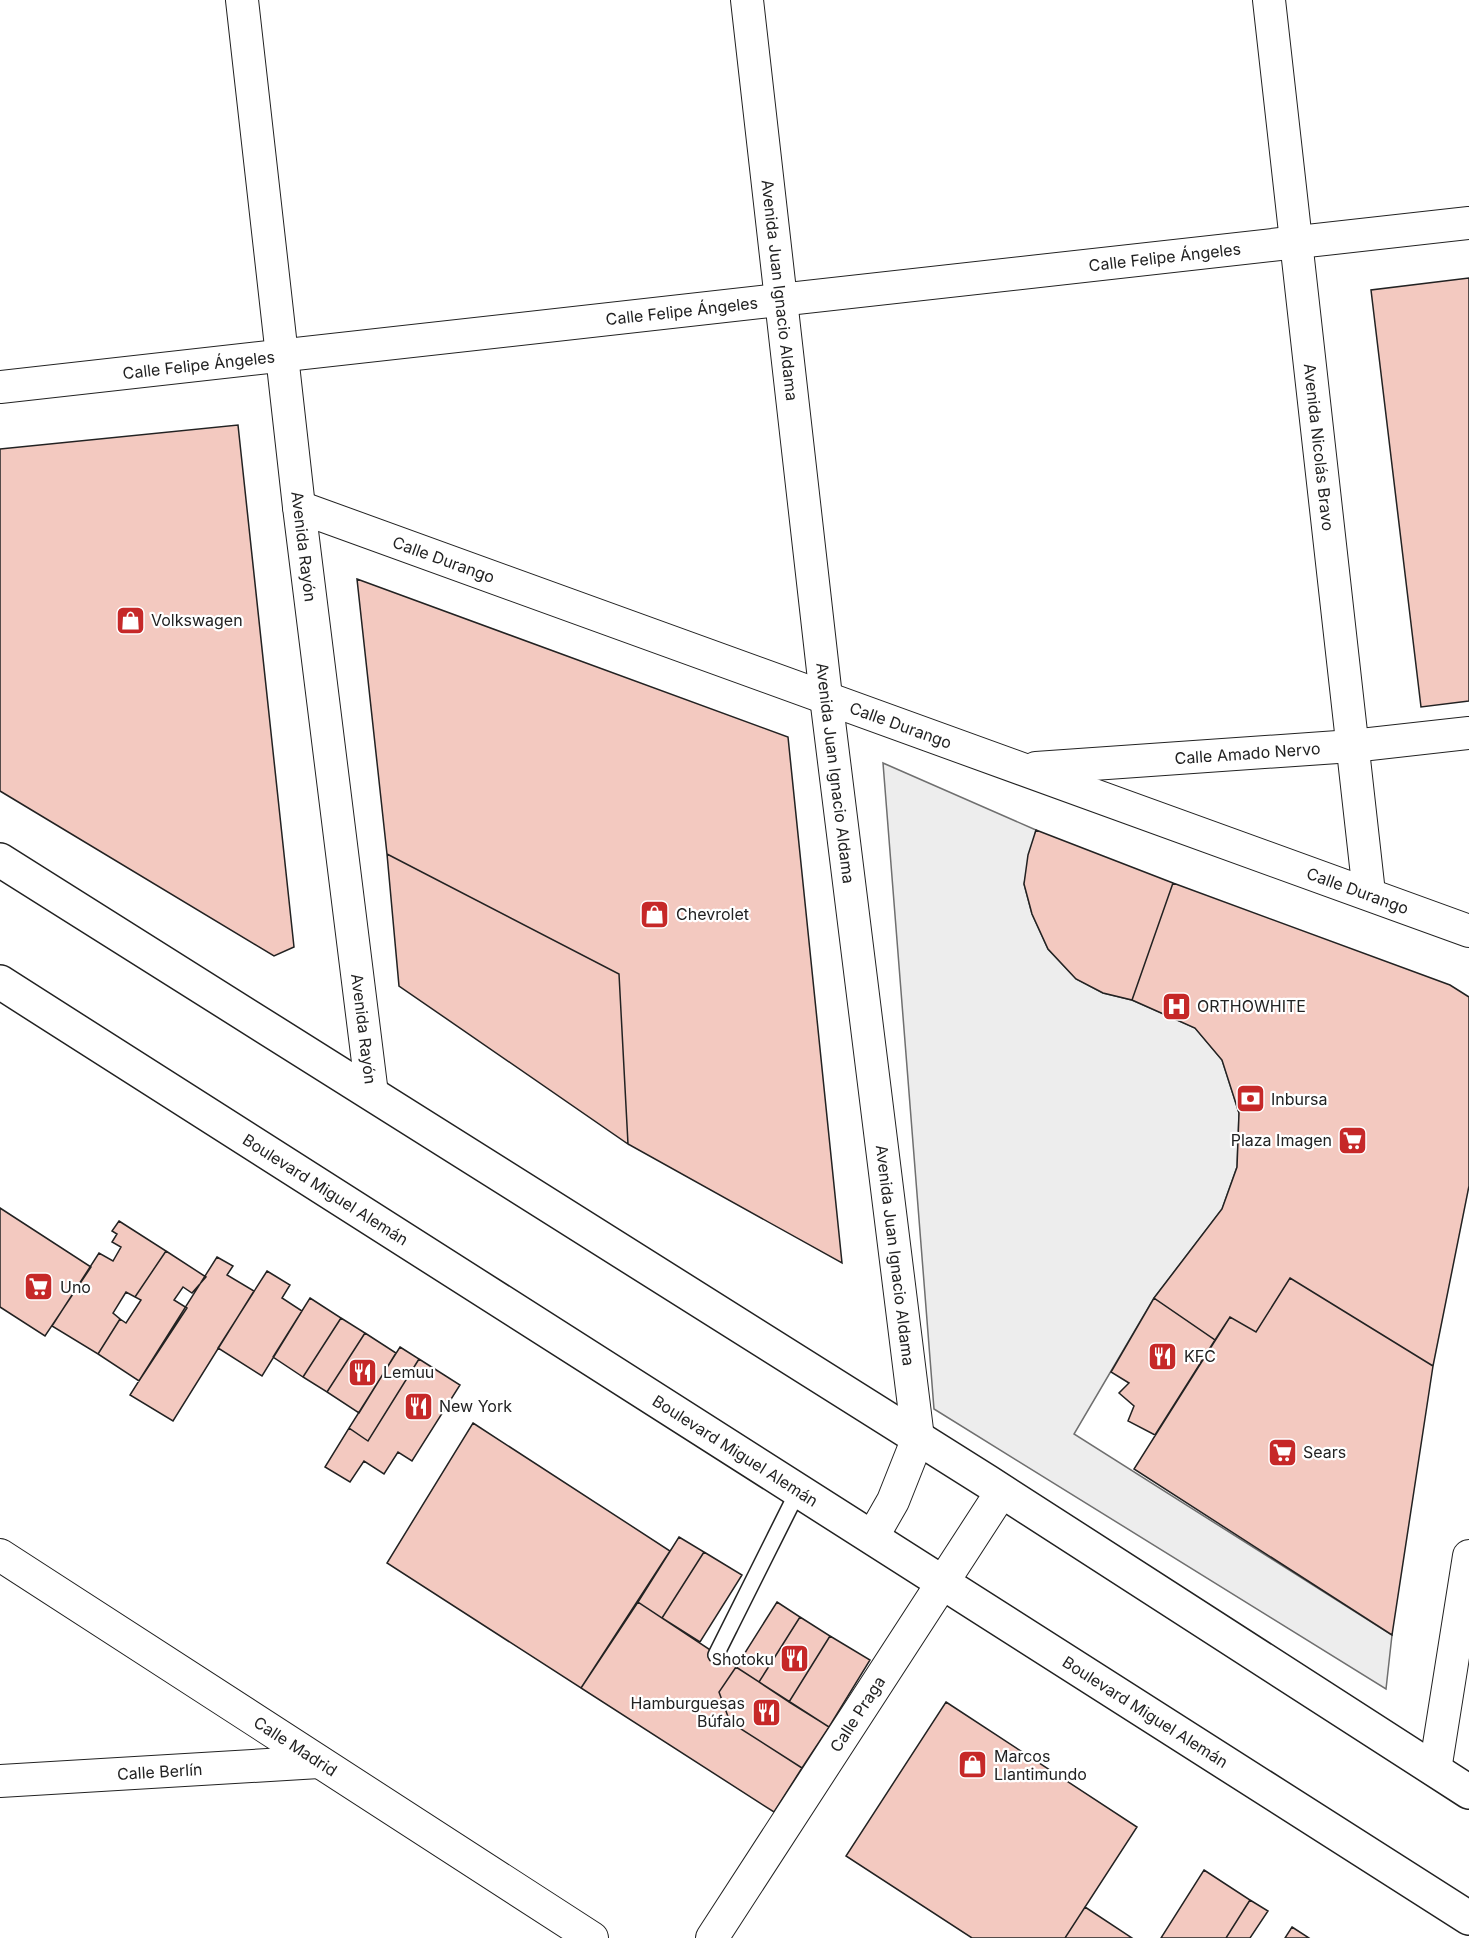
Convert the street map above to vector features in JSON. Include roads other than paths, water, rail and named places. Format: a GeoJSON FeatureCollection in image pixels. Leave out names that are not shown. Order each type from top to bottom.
{"type":"FeatureCollection","features":[{"type":"Feature","properties":{"kind":"highway"},"geometry":{"type":"LineString","coordinates":[[0,860],[1002,1491],[1469,1792]]}},
{"type":"Feature","properties":{"kind":"highway","name":"Boulevard Miguel Alemán"},"geometry":{"type":"LineString","coordinates":[[0,983],[944,1581],[1469,1918]]}},
{"type":"Feature","properties":{"kind":"street","name":"Avenida Rayón"},"geometry":{"type":"LineString","coordinates":[[242,0],[299,507],[372,1094]]}},
{"type":"Feature","properties":{"kind":"street","name":"Avenida Juan Ignacio Aldama"},"geometry":{"type":"LineString","coordinates":[[747,0],[825,697],[918,1438],[893,1501],[873,1536]]}},
{"type":"Feature","properties":{"kind":"street","name":"Avenida Nicolás Bravo"},"geometry":{"type":"LineString","coordinates":[[1269,0],[1369,894]]}},
{"type":"Feature","properties":{"kind":"street","name":"Calle Felipe Ángeles"},"geometry":{"type":"LineString","coordinates":[[0,387],[1469,223]]}},
{"type":"Feature","properties":{"kind":"street","name":"Calle Durango"},"geometry":{"type":"LineString","coordinates":[[299,507],[1469,931]]}},
{"type":"Feature","properties":{"kind":"street","name":"Calle Amado Nervo"},"geometry":{"type":"LineString","coordinates":[[1024,769],[1352,746],[1469,734]]}},
{"type":"Feature","properties":{"kind":"street","name":"Calle Praga"},"geometry":{"type":"LineString","coordinates":[[712,1938],[794,1796],[944,1581],[1002,1491]]}},
{"type":"Feature","properties":{"kind":"street","name":"Calle Madrid"},"geometry":{"type":"LineString","coordinates":[[0,1555],[592,1938]]}},
{"type":"Feature","properties":{"kind":"street"},"geometry":{"type":"LineString","coordinates":[[1435,1770],[1469,1556]]}},
{"type":"Feature","properties":{"kind":"street","name":"Calle Berlín"},"geometry":{"type":"LineString","coordinates":[[0,1781],[319,1762]]}},
{"type":"Feature","properties":{"kind":"lane"},"geometry":{"type":"LineString","coordinates":[[716,1655],[799,1489]]}},
{"type":"Feature","properties":{"kind":"place","name":"Volkswagen"},"geometry":{"type":"Point","coordinates":[130,620]}},
{"type":"Feature","properties":{"kind":"place","name":"Chevrolet"},"geometry":{"type":"Point","coordinates":[655,914]}},
{"type":"Feature","properties":{"kind":"place","name":"ORTHOWHITE"},"geometry":{"type":"Point","coordinates":[1176,1006]}},
{"type":"Feature","properties":{"kind":"place","name":"Inbursa"},"geometry":{"type":"Point","coordinates":[1250,1099]}},
{"type":"Feature","properties":{"kind":"place","name":"Plaza Imagen"},"geometry":{"type":"Point","coordinates":[1353,1140]}},
{"type":"Feature","properties":{"kind":"place","name":"Uno"},"geometry":{"type":"Point","coordinates":[39,1287]}},
{"type":"Feature","properties":{"kind":"place","name":"KFC"},"geometry":{"type":"Point","coordinates":[1163,1356]}},
{"type":"Feature","properties":{"kind":"place","name":"Lemuu"},"geometry":{"type":"Point","coordinates":[362,1372]}},
{"type":"Feature","properties":{"kind":"place","name":"New York"},"geometry":{"type":"Point","coordinates":[418,1406]}},
{"type":"Feature","properties":{"kind":"place","name":"Sears"},"geometry":{"type":"Point","coordinates":[1282,1452]}},
{"type":"Feature","properties":{"kind":"place","name":"Shotoku"},"geometry":{"type":"Point","coordinates":[795,1659]}},
{"type":"Feature","properties":{"kind":"place","name":"Hamburguesas Búfalo"},"geometry":{"type":"Point","coordinates":[766,1712]}},
{"type":"Feature","properties":{"kind":"place","name":"Marcos Llantimundo"},"geometry":{"type":"Point","coordinates":[973,1765]}}]}
